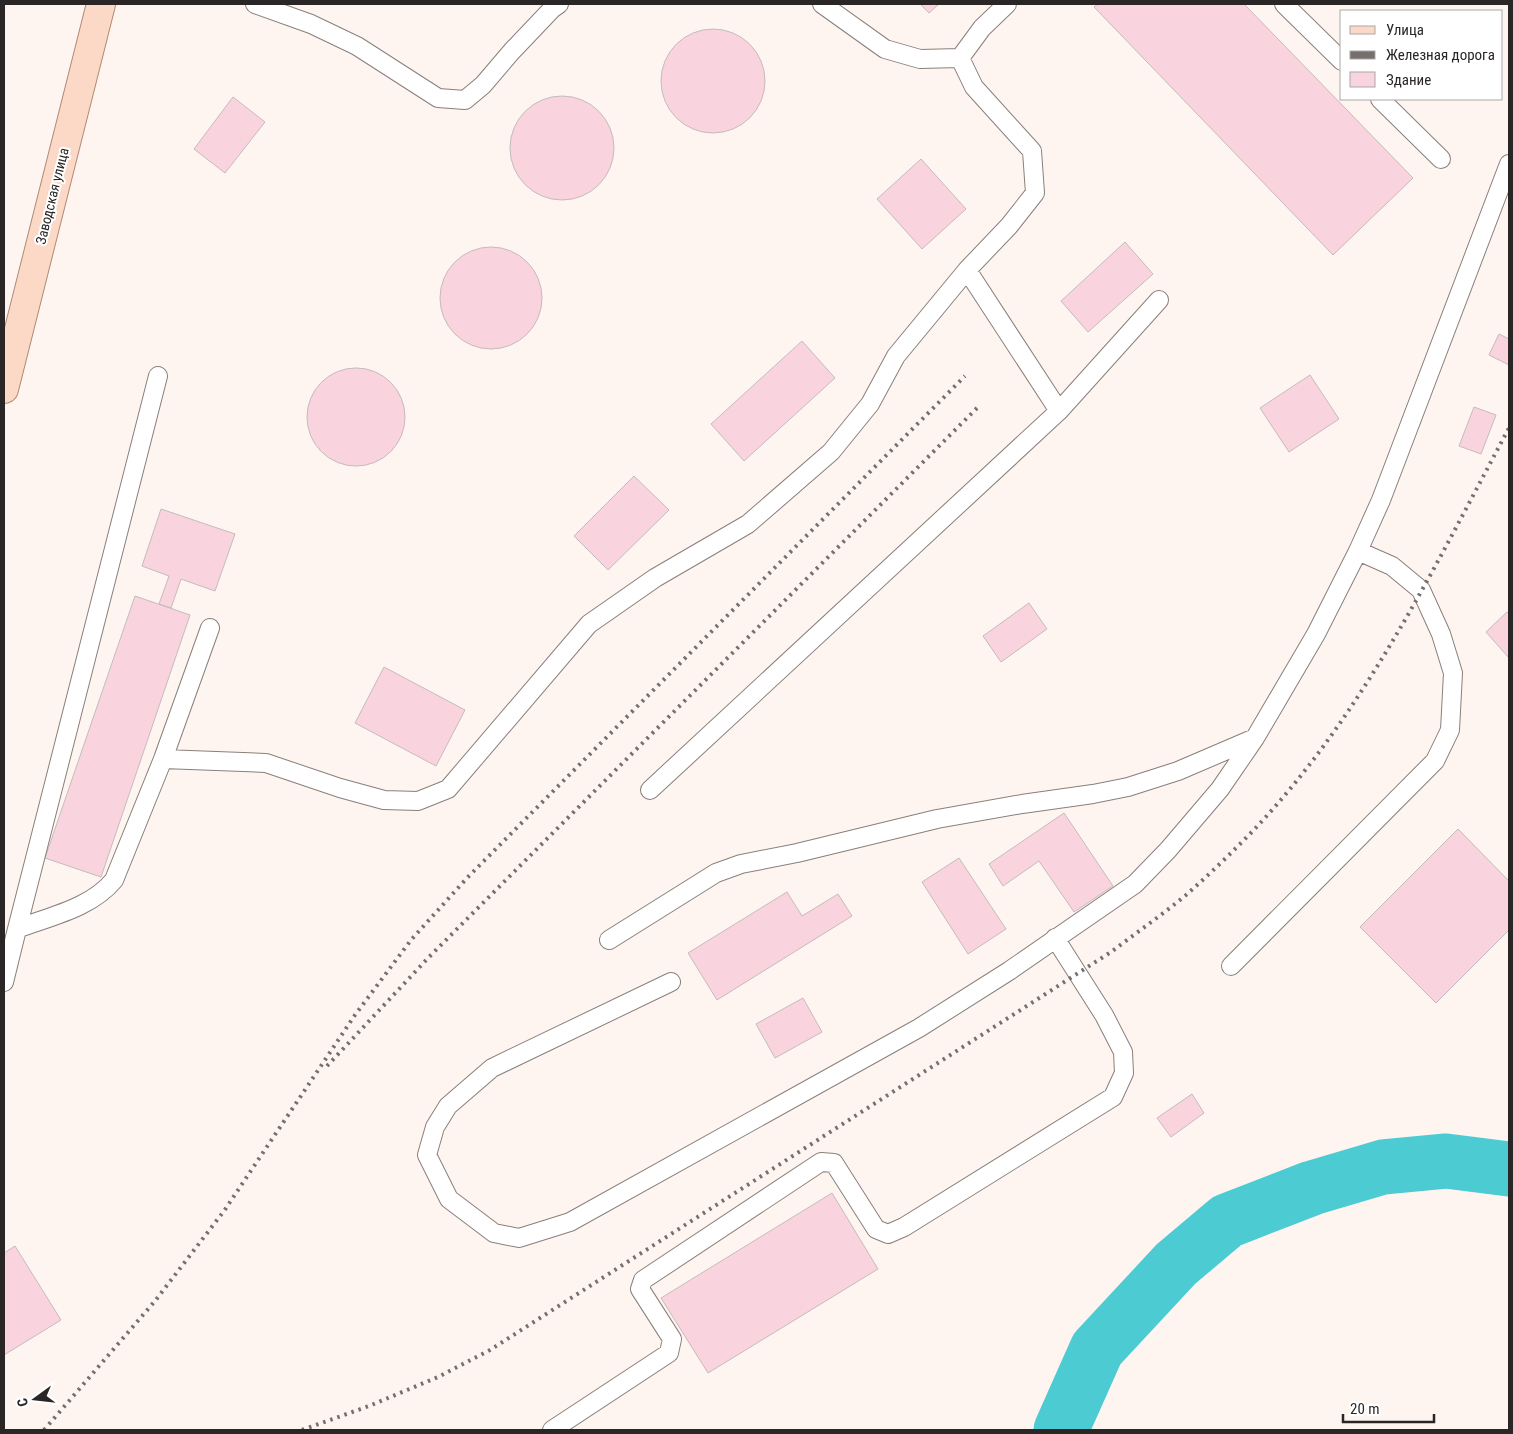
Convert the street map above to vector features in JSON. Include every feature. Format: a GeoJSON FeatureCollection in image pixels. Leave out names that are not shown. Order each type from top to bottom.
{"type":"FeatureCollection","features":[{"type":"Feature","properties":{"kind":"main road","name":"Заводская улица"},"geometry":{"type":"LineString","coordinates":[[4,389],[101,4]]}},
{"type":"Feature","properties":{"kind":"lane"},"geometry":{"type":"LineString","coordinates":[[255,4],[311,24],[357,46],[438,98],[465,100],[483,85],[512,50],[552,8],[559,4]]}},
{"type":"Feature","properties":{"kind":"lane"},"geometry":{"type":"LineString","coordinates":[[822,4],[884,49],[920,59],[960,58]]}},
{"type":"Feature","properties":{"kind":"lane"},"geometry":{"type":"LineString","coordinates":[[960,58],[982,28],[1007,4]]}},
{"type":"Feature","properties":{"kind":"lane"},"geometry":{"type":"LineString","coordinates":[[1284,4],[1340,59]]}},
{"type":"Feature","properties":{"kind":"lane"},"geometry":{"type":"LineString","coordinates":[[163,759],[266,763],[340,788],[384,800],[418,801],[448,788],[589,624],[655,578],[748,524],[831,452],[870,404],[896,356],[967,270],[1009,226],[1035,192],[1032,151],[974,87],[960,58]]}},
{"type":"Feature","properties":{"kind":"lane"},"geometry":{"type":"LineString","coordinates":[[1381,100],[1441,159]]}},
{"type":"Feature","properties":{"kind":"lane"},"geometry":{"type":"LineString","coordinates":[[671,982],[492,1068],[448,1106],[435,1127],[427,1155],[449,1199],[494,1233],[519,1238],[570,1222],[919,1028],[1009,971],[1135,884],[1168,850],[1220,789],[1255,738],[1316,634],[1358,551],[1381,500],[1509,164]]}},
{"type":"Feature","properties":{"kind":"lane"},"geometry":{"type":"LineString","coordinates":[[967,270],[1060,411]]}},
{"type":"Feature","properties":{"kind":"lane"},"geometry":{"type":"LineString","coordinates":[[650,790],[1060,411],[1159,300]]}},
{"type":"Feature","properties":{"kind":"lane"},"geometry":{"type":"LineString","coordinates":[[4,982],[158,376]]}},
{"type":"Feature","properties":{"kind":"lane"},"geometry":{"type":"LineString","coordinates":[[1231,966],[1435,760],[1450,730],[1453,673],[1441,634],[1421,590],[1392,566],[1358,551]]}},
{"type":"Feature","properties":{"kind":"lane"},"geometry":{"type":"LineString","coordinates":[[17,929],[84,904],[106,890],[114,880],[163,759],[210,628]]}},
{"type":"Feature","properties":{"kind":"lane"},"geometry":{"type":"LineString","coordinates":[[609,940],[716,873],[742,864],[797,853],[937,819],[1128,787],[1178,771],[1255,738]]}},
{"type":"Feature","properties":{"kind":"lane"},"geometry":{"type":"LineString","coordinates":[[552,1430],[669,1353],[672,1339],[640,1289],[642,1280],[821,1162],[834,1163],[876,1229],[888,1234],[904,1228],[1113,1097],[1124,1073],[1123,1052],[1104,1015],[1055,938]]}},
{"type":"Feature","properties":{"kind":"building"},"geometry":{"type":"Polygon","coordinates":[[[920,4],[939,4],[929,13],[920,4]]]}},
{"type":"Feature","properties":{"kind":"building"},"geometry":{"type":"Polygon","coordinates":[[[1098,4],[1244,4],[1413,178],[1333,255],[1094,7],[1098,4]]]}},
{"type":"Feature","properties":{"kind":"building"},"geometry":{"type":"Polygon","coordinates":[[[713,29],[733,33],[742,37],[750,44],[757,52],[761,61],[765,81],[761,101],[757,110],[750,118],[742,125],[733,129],[713,133],[693,129],[684,125],[676,118],[669,110],[665,101],[661,81],[665,61],[669,52],[676,44],[684,37],[693,33],[713,29]]]}},
{"type":"Feature","properties":{"kind":"building"},"geometry":{"type":"Polygon","coordinates":[[[562,96],[582,100],[599,111],[610,128],[614,148],[610,168],[599,185],[582,196],[562,200],[542,196],[525,185],[514,168],[510,148],[514,128],[525,111],[542,100],[562,96]]]}},
{"type":"Feature","properties":{"kind":"building"},"geometry":{"type":"Polygon","coordinates":[[[233,97],[265,122],[225,173],[194,149],[233,97]]]}},
{"type":"Feature","properties":{"kind":"building"},"geometry":{"type":"Polygon","coordinates":[[[921,159],[966,209],[922,249],[877,199],[921,159]]]}},
{"type":"Feature","properties":{"kind":"building"},"geometry":{"type":"Polygon","coordinates":[[[1125,242],[1153,274],[1088,332],[1061,301],[1125,242]]]}},
{"type":"Feature","properties":{"kind":"building"},"geometry":{"type":"Polygon","coordinates":[[[491,247],[511,251],[527,262],[538,278],[542,298],[538,318],[527,334],[511,345],[491,349],[471,345],[455,334],[444,318],[440,298],[444,278],[455,262],[471,251],[491,247]]]}},
{"type":"Feature","properties":{"kind":"building"},"geometry":{"type":"Polygon","coordinates":[[[1499,334],[1509,339],[1509,365],[1489,355],[1499,334]]]}},
{"type":"Feature","properties":{"kind":"building"},"geometry":{"type":"Polygon","coordinates":[[[802,341],[835,378],[744,461],[711,424],[802,341]]]}},
{"type":"Feature","properties":{"kind":"building"},"geometry":{"type":"Polygon","coordinates":[[[356,368],[375,372],[391,382],[401,398],[405,417],[401,436],[391,452],[375,462],[356,466],[337,462],[321,452],[311,436],[307,417],[311,398],[321,382],[337,372],[356,368]]]}},
{"type":"Feature","properties":{"kind":"building"},"geometry":{"type":"Polygon","coordinates":[[[1310,375],[1339,419],[1289,452],[1260,408],[1310,375]]]}},
{"type":"Feature","properties":{"kind":"building"},"geometry":{"type":"Polygon","coordinates":[[[1474,407],[1496,415],[1481,454],[1459,446],[1474,407]]]}},
{"type":"Feature","properties":{"kind":"building"},"geometry":{"type":"Polygon","coordinates":[[[634,476],[669,510],[608,570],[574,536],[634,476]]]}},
{"type":"Feature","properties":{"kind":"building"},"geometry":{"type":"Polygon","coordinates":[[[161,509],[235,534],[215,591],[181,579],[171,608],[159,604],[169,576],[142,566],[161,509]]]}},
{"type":"Feature","properties":{"kind":"building"},"geometry":{"type":"Polygon","coordinates":[[[135,596],[190,615],[101,877],[45,858],[135,596]]]}},
{"type":"Feature","properties":{"kind":"building"},"geometry":{"type":"Polygon","coordinates":[[[1029,603],[1047,629],[1001,662],[983,636],[1029,603]]]}},
{"type":"Feature","properties":{"kind":"building"},"geometry":{"type":"Polygon","coordinates":[[[1507,612],[1509,613],[1509,658],[1486,632],[1507,612]]]}},
{"type":"Feature","properties":{"kind":"building"},"geometry":{"type":"Polygon","coordinates":[[[384,667],[465,710],[436,766],[355,723],[384,667]]]}},
{"type":"Feature","properties":{"kind":"building"},"geometry":{"type":"Polygon","coordinates":[[[1064,813],[1113,886],[1074,912],[1039,861],[1003,886],[989,864],[1064,813]]]}},
{"type":"Feature","properties":{"kind":"building"},"geometry":{"type":"Polygon","coordinates":[[[1458,829],[1509,881],[1509,930],[1436,1003],[1360,927],[1458,829]]]}},
{"type":"Feature","properties":{"kind":"building"},"geometry":{"type":"Polygon","coordinates":[[[959,858],[1006,929],[968,954],[922,882],[959,858]]]}},
{"type":"Feature","properties":{"kind":"building"},"geometry":{"type":"Polygon","coordinates":[[[787,892],[802,916],[838,894],[852,916],[717,1000],[688,953],[787,892]]]}},
{"type":"Feature","properties":{"kind":"building"},"geometry":{"type":"Polygon","coordinates":[[[803,998],[822,1032],[775,1058],[756,1024],[803,998]]]}},
{"type":"Feature","properties":{"kind":"building"},"geometry":{"type":"Polygon","coordinates":[[[1192,1094],[1204,1113],[1171,1137],[1157,1118],[1192,1094]]]}},
{"type":"Feature","properties":{"kind":"building"},"geometry":{"type":"Polygon","coordinates":[[[832,1193],[878,1269],[708,1373],[661,1298],[832,1193]]]}},
{"type":"Feature","properties":{"kind":"building"},"geometry":{"type":"Polygon","coordinates":[[[15,1246],[61,1320],[4,1355],[4,1253],[15,1246]]]}},
{"type":"Feature","properties":{"kind":"waterway"},"geometry":{"type":"LineString","coordinates":[[1061,1430],[1097,1349],[1176,1264],[1227,1221],[1312,1188],[1383,1167],[1446,1161],[1509,1169]]}},
{"type":"Feature","properties":{"kind":"railway"},"geometry":{"type":"LineString","coordinates":[[44,1430],[155,1301],[224,1211],[355,1015],[411,940],[467,878],[965,376]]}},
{"type":"Feature","properties":{"kind":"railway"},"geometry":{"type":"LineString","coordinates":[[327,1066],[429,957],[978,407]]}},
{"type":"Feature","properties":{"kind":"railway"},"geometry":{"type":"LineString","coordinates":[[302,1430],[369,1406],[438,1377],[490,1350],[1111,952],[1186,895],[1236,848],[1279,802],[1318,753],[1354,702],[1420,594],[1509,428]]}}]}
